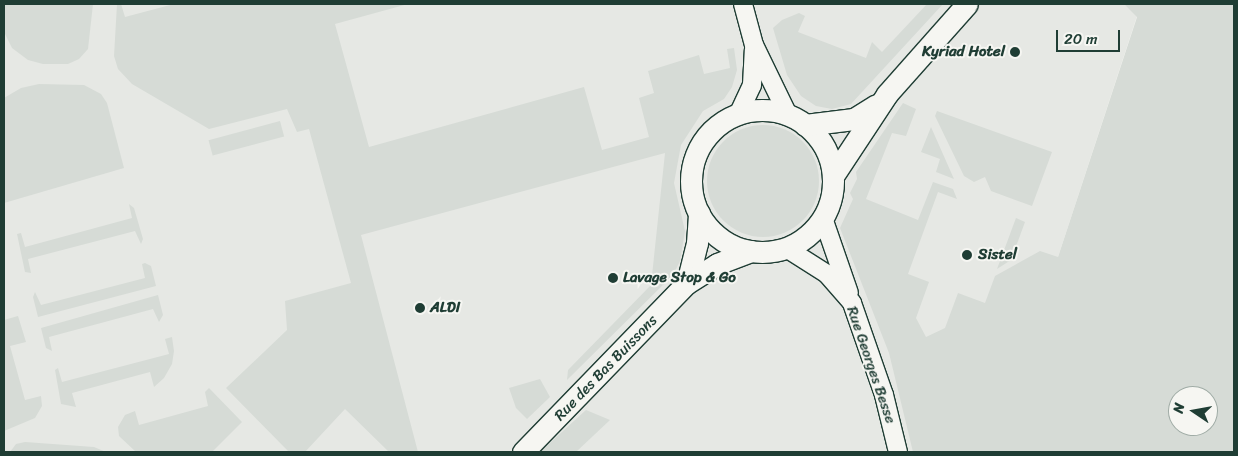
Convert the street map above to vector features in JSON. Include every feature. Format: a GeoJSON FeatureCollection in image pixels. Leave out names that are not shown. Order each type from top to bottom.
{"type":"FeatureCollection","features":[{"type":"Feature","properties":{"kind":"street"},"geometry":{"type":"LineString","coordinates":[[699,213],[720,238],[750,251],[786,248],[807,236],[823,218],[831,198],[833,176],[824,148],[797,120],[754,45],[743,4]]}},
{"type":"Feature","properties":{"kind":"street"},"geometry":{"type":"LineString","coordinates":[[687,283],[697,243],[699,213],[692,184],[697,155],[713,131],[738,115],[763,110],[797,120],[854,119],[870,110],[886,94],[967,4]]}},
{"type":"Feature","properties":{"kind":"street"},"geometry":{"type":"LineString","coordinates":[[738,115],[752,84],[754,45]]}},
{"type":"Feature","properties":{"kind":"street"},"geometry":{"type":"LineString","coordinates":[[833,176],[886,94]]}},
{"type":"Feature","properties":{"kind":"street"},"geometry":{"type":"LineString","coordinates":[[823,218],[852,303]]}},
{"type":"Feature","properties":{"kind":"street","name":"Rue Georges Besse"},"geometry":{"type":"LineString","coordinates":[[786,248],[827,274],[852,303],[884,394],[898,452]]}},
{"type":"Feature","properties":{"kind":"street","name":"Rue des Bas Buissons"},"geometry":{"type":"LineString","coordinates":[[523,452],[687,283],[717,264],[750,251]]}},
{"type":"Feature","properties":{"kind":"shaded area"},"geometry":{"type":"Polygon","coordinates":[[[4,4],[1124,4],[1137,16],[1058,257],[1169,386],[1168,436],[1181,436],[1186,452],[4,452],[4,4]]]}},
{"type":"Feature","properties":{"kind":"shaded area"},"geometry":{"type":"Polygon","coordinates":[[[4,4],[93,4],[88,49],[79,59],[68,64],[43,64],[28,60],[12,48],[4,32],[4,4]]]}},
{"type":"Feature","properties":{"kind":"shaded area"},"geometry":{"type":"Polygon","coordinates":[[[117,4],[121,4],[125,17],[174,4],[408,4],[335,24],[369,147],[584,87],[602,150],[649,137],[639,98],[654,93],[648,71],[699,55],[704,74],[730,68],[727,49],[734,48],[737,70],[732,87],[724,99],[703,111],[681,145],[674,183],[685,231],[680,261],[673,275],[567,380],[568,370],[651,285],[665,153],[361,235],[418,452],[389,452],[345,409],[305,452],[289,452],[226,388],[287,330],[285,301],[351,283],[309,129],[297,132],[287,109],[209,129],[132,84],[118,69],[114,56],[117,4]]]}},
{"type":"Feature","properties":{"kind":"shaded area"},"geometry":{"type":"Polygon","coordinates":[[[927,4],[943,4],[851,104],[832,109],[816,106],[801,96],[787,75],[773,28],[782,20],[799,13],[805,16],[798,32],[866,58],[872,42],[882,52],[927,4]]]}},
{"type":"Feature","properties":{"kind":"shaded area"},"geometry":{"type":"Polygon","coordinates":[[[1124,4],[1234,4],[1234,452],[913,452],[889,353],[840,228],[853,199],[850,193],[857,179],[856,172],[903,103],[916,109],[906,136],[892,133],[866,199],[918,220],[933,182],[953,189],[957,199],[938,192],[908,274],[929,282],[916,318],[926,337],[945,328],[958,293],[985,303],[995,276],[1040,251],[1058,257],[1137,17],[1124,4]]]}},
{"type":"Feature","properties":{"kind":"shaded area"},"geometry":{"type":"Polygon","coordinates":[[[39,84],[84,85],[101,94],[107,103],[124,168],[4,203],[4,98],[21,88],[39,84]]]}},
{"type":"Feature","properties":{"kind":"shaded area"},"geometry":{"type":"Polygon","coordinates":[[[937,111],[1052,152],[1032,206],[991,191],[985,177],[974,182],[964,176],[935,116],[937,111]]]}},
{"type":"Feature","properties":{"kind":"shaded area"},"geometry":{"type":"Polygon","coordinates":[[[280,121],[284,136],[213,156],[209,140],[280,121]]]}},
{"type":"Feature","properties":{"kind":"shaded area"},"geometry":{"type":"Polygon","coordinates":[[[763,125],[784,129],[803,141],[815,160],[819,181],[815,202],[803,221],[784,233],[763,237],[742,233],[723,221],[711,202],[707,181],[711,160],[723,141],[742,129],[763,125]]]}},
{"type":"Feature","properties":{"kind":"shaded area"},"geometry":{"type":"Polygon","coordinates":[[[931,127],[954,179],[936,172],[940,159],[921,152],[931,127]]]}},
{"type":"Feature","properties":{"kind":"shaded area"},"geometry":{"type":"Polygon","coordinates":[[[129,204],[134,208],[143,239],[141,244],[135,231],[28,259],[31,273],[25,272],[17,234],[21,233],[25,247],[132,218],[129,204]]]}},
{"type":"Feature","properties":{"kind":"shaded area"},"geometry":{"type":"Polygon","coordinates":[[[1016,218],[1025,222],[1011,260],[997,269],[1016,218]]]}},
{"type":"Feature","properties":{"kind":"shaded area"},"geometry":{"type":"Polygon","coordinates":[[[145,263],[151,266],[156,286],[38,317],[33,297],[35,292],[41,305],[145,278],[142,264],[145,263]]]}},
{"type":"Feature","properties":{"kind":"shaded area"},"geometry":{"type":"Polygon","coordinates":[[[158,295],[163,315],[159,322],[153,309],[49,337],[52,351],[46,348],[41,328],[158,295]]]}},
{"type":"Feature","properties":{"kind":"shaded area"},"geometry":{"type":"Polygon","coordinates":[[[18,316],[26,342],[10,346],[25,400],[41,396],[42,406],[35,418],[4,431],[4,320],[18,316]]]}},
{"type":"Feature","properties":{"kind":"shaded area"},"geometry":{"type":"Polygon","coordinates":[[[172,337],[174,351],[172,364],[164,378],[154,387],[150,372],[72,393],[76,407],[61,404],[55,370],[58,368],[62,382],[169,354],[165,339],[172,337]]]}},
{"type":"Feature","properties":{"kind":"shaded area"},"geometry":{"type":"Polygon","coordinates":[[[540,379],[550,397],[527,419],[516,408],[509,388],[540,379]]]}},
{"type":"Feature","properties":{"kind":"shaded area"},"geometry":{"type":"Polygon","coordinates":[[[209,388],[242,422],[212,452],[136,452],[119,436],[118,427],[125,415],[135,411],[139,425],[208,406],[205,392],[209,388]]]}},
{"type":"Feature","properties":{"kind":"shaded area"},"geometry":{"type":"Polygon","coordinates":[[[586,410],[610,420],[576,452],[540,452],[586,410]]]}},
{"type":"Feature","properties":{"kind":"shaded area"},"geometry":{"type":"Polygon","coordinates":[[[25,442],[94,447],[106,452],[10,452],[16,444],[25,442]]]}},
{"type":"Feature","properties":{"kind":"place","name":"Kyriad Hotel"},"geometry":{"type":"Point","coordinates":[1015,52]}},
{"type":"Feature","properties":{"kind":"place","name":"Sistel"},"geometry":{"type":"Point","coordinates":[967,255]}},
{"type":"Feature","properties":{"kind":"place","name":"Lavage Stop & Go"},"geometry":{"type":"Point","coordinates":[613,278]}},
{"type":"Feature","properties":{"kind":"place","name":"ALDI"},"geometry":{"type":"Point","coordinates":[420,308]}}]}
